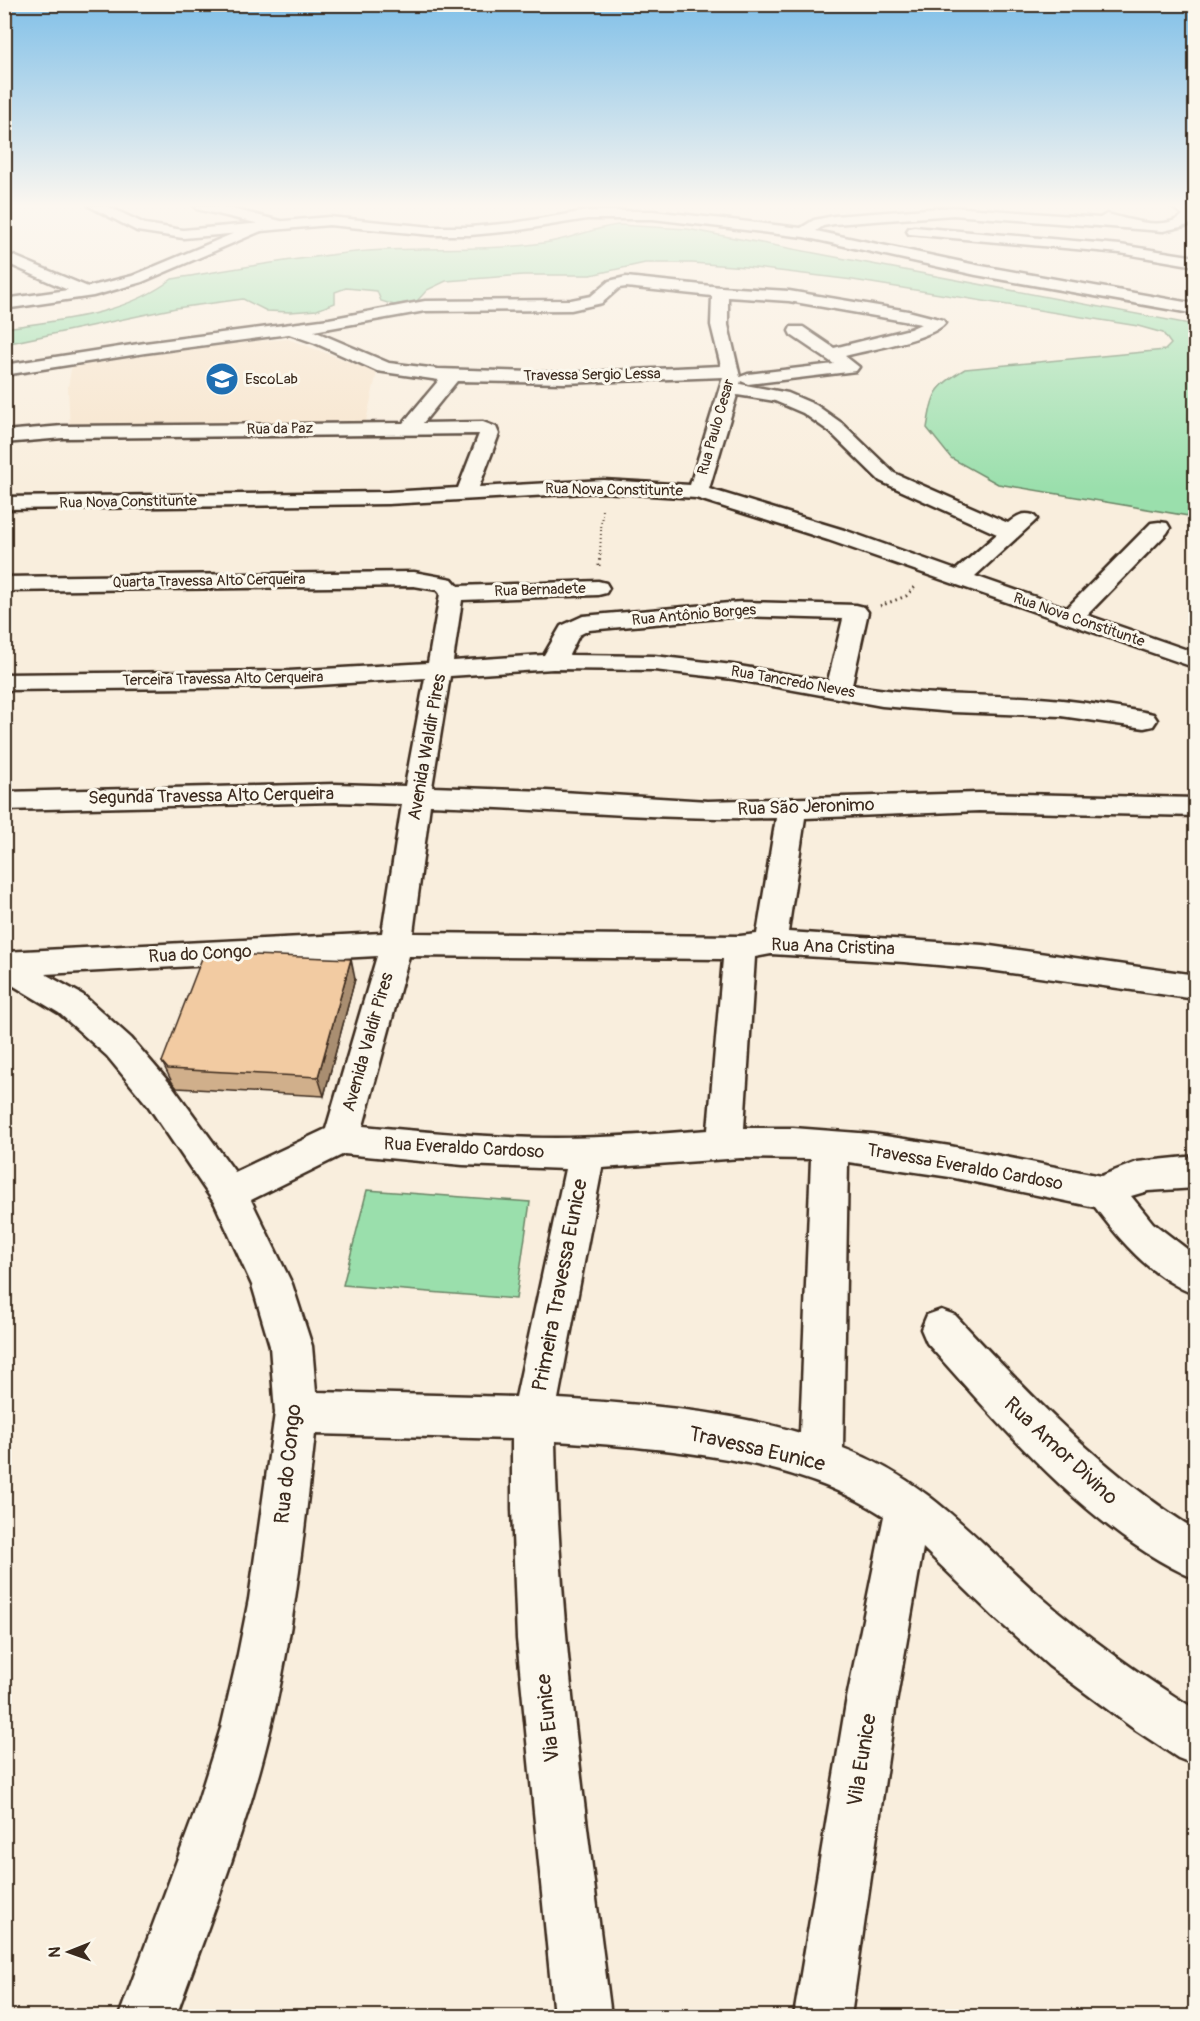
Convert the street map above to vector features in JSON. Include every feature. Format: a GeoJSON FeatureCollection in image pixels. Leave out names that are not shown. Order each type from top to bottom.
{"type":"FeatureCollection","features":[{"type":"Feature","properties":{"kind":"street"},"geometry":{"type":"LineString","coordinates":[[4,304],[29,300]]}},
{"type":"Feature","properties":{"kind":"street"},"geometry":{"type":"LineString","coordinates":[[4,370],[145,348],[287,330],[438,304],[571,305],[594,300]]}},
{"type":"Feature","properties":{"kind":"street","name":"Rua Paulo Cesar"},"geometry":{"type":"LineString","coordinates":[[698,492],[731,380],[717,315],[720,300]]}},
{"type":"Feature","properties":{"kind":"street"},"geometry":{"type":"LineString","coordinates":[[731,380],[839,363],[937,325],[935,322],[816,300]]}},
{"type":"Feature","properties":{"kind":"street"},"geometry":{"type":"LineString","coordinates":[[1147,300],[1196,309]]}},
{"type":"Feature","properties":{"kind":"street","name":"Travessa Sergio Lessa"},"geometry":{"type":"LineString","coordinates":[[287,330],[322,339],[352,356],[391,368],[453,375],[731,380]]}},
{"type":"Feature","properties":{"kind":"street"},"geometry":{"type":"LineString","coordinates":[[797,331],[839,363],[868,365]]}},
{"type":"Feature","properties":{"kind":"street"},"geometry":{"type":"LineString","coordinates":[[916,333],[939,344]]}},
{"type":"Feature","properties":{"kind":"street"},"geometry":{"type":"LineString","coordinates":[[410,427],[453,375]]}},
{"type":"Feature","properties":{"kind":"street"},"geometry":{"type":"LineString","coordinates":[[731,380],[756,390],[790,398],[822,417],[845,435],[881,473],[899,483],[1019,526],[960,578]]}},
{"type":"Feature","properties":{"kind":"street","name":"Rua da Paz"},"geometry":{"type":"LineString","coordinates":[[4,437],[63,432],[410,427],[477,428],[489,431],[466,493]]}},
{"type":"Feature","properties":{"kind":"street","name":"Rua Nova Constitunte"},"geometry":{"type":"LineString","coordinates":[[4,503],[378,498],[603,486],[698,492],[936,569],[1192,656]]}},
{"type":"Feature","properties":{"kind":"street"},"geometry":{"type":"LineString","coordinates":[[1072,617],[1159,528]]}},
{"type":"Feature","properties":{"kind":"street","name":"Quarta Travessa Alto Cerqueira"},"geometry":{"type":"LineString","coordinates":[[4,584],[414,579],[444,585],[453,593]]}},
{"type":"Feature","properties":{"kind":"street","name":"Rua Bernadete"},"geometry":{"type":"LineString","coordinates":[[453,593],[598,588]]}},
{"type":"Feature","properties":{"kind":"street","name":"Avenida Waldir Pires"},"geometry":{"type":"LineString","coordinates":[[396,944],[417,795],[453,593]]}},
{"type":"Feature","properties":{"kind":"street","name":"Rua Antônio Borges"},"geometry":{"type":"LineString","coordinates":[[553,662],[569,631],[583,623],[741,609],[856,612]]}},
{"type":"Feature","properties":{"kind":"street"},"geometry":{"type":"LineString","coordinates":[[838,691],[856,612]]}},
{"type":"Feature","properties":{"kind":"street","name":"Rua Tancredo Neves"},"geometry":{"type":"LineString","coordinates":[[441,670],[553,662],[678,665],[734,672],[838,691],[943,703],[1073,709],[1144,720]]}},
{"type":"Feature","properties":{"kind":"street","name":"Terceira Travessa Alto Cerqueira"},"geometry":{"type":"LineString","coordinates":[[4,682],[289,679],[441,670]]}},
{"type":"Feature","properties":{"kind":"street","name":"Segunda Travessa Alto Cerqueira"},"geometry":{"type":"LineString","coordinates":[[4,801],[335,793],[417,795]]}},
{"type":"Feature","properties":{"kind":"street","name":"Rua São Jeronimo"},"geometry":{"type":"LineString","coordinates":[[417,795],[708,810],[979,802],[1196,807]]}},
{"type":"Feature","properties":{"kind":"street"},"geometry":{"type":"LineString","coordinates":[[725,1145],[756,945],[792,809]]}},
{"type":"Feature","properties":{"kind":"street","name":"Rua Ana Cristina"},"geometry":{"type":"LineString","coordinates":[[396,944],[756,945],[904,950],[983,957],[1196,987]]}},
{"type":"Feature","properties":{"kind":"street","name":"Rua do Congo"},"geometry":{"type":"LineString","coordinates":[[4,964],[396,944]]}},
{"type":"Feature","properties":{"kind":"street","name":"Avenida Valdir Pires"},"geometry":{"type":"LineString","coordinates":[[341,1139],[396,944]]}},
{"type":"Feature","properties":{"kind":"street","name":"Rua do Congo"},"geometry":{"type":"LineString","coordinates":[[4,964],[71,1004],[119,1047],[161,1097],[229,1193],[272,1284],[291,1346],[296,1413],[273,1599],[246,1728],[218,1820],[148,2016]]}},
{"type":"Feature","properties":{"kind":"street"},"geometry":{"type":"LineString","coordinates":[[229,1193],[341,1139]]}},
{"type":"Feature","properties":{"kind":"street","name":"Rua Everaldo Cardoso"},"geometry":{"type":"LineString","coordinates":[[341,1139],[460,1151],[586,1154]]}},
{"type":"Feature","properties":{"kind":"street","name":"Travessa Everaldo Cardoso"},"geometry":{"type":"LineString","coordinates":[[586,1154],[725,1145],[789,1143],[831,1145],[921,1156],[1106,1193]]}},
{"type":"Feature","properties":{"kind":"street"},"geometry":{"type":"LineString","coordinates":[[821,1460],[831,1145]]}},
{"type":"Feature","properties":{"kind":"street","name":"Primeira Travessa Eunice"},"geometry":{"type":"LineString","coordinates":[[533,1417],[586,1154]]}},
{"type":"Feature","properties":{"kind":"street"},"geometry":{"type":"LineString","coordinates":[[1196,1172],[1133,1178],[1117,1183],[1106,1193],[1139,1235],[1188,1274],[1196,1277]]}},
{"type":"Feature","properties":{"kind":"street","name":"Rua Amor Divino"},"geometry":{"type":"LineString","coordinates":[[941,1329],[1050,1445],[1102,1492],[1146,1525],[1196,1557]]}},
{"type":"Feature","properties":{"kind":"street","name":"Travessa Eunice"},"geometry":{"type":"LineString","coordinates":[[296,1413],[533,1417],[720,1436],[821,1460],[874,1485],[908,1506],[1026,1614],[1076,1655],[1142,1706],[1196,1740]]}},
{"type":"Feature","properties":{"kind":"street","name":"Via Eunice"},"geometry":{"type":"LineString","coordinates":[[533,1417],[534,1508],[541,1639],[582,2016]]}},
{"type":"Feature","properties":{"kind":"street","name":"Vila Eunice"},"geometry":{"type":"LineString","coordinates":[[823,2016],[871,1703],[908,1506]]}},
{"type":"Feature","properties":{"kind":"path","name":"Rua Bernadete"},"geometry":{"type":"LineString","coordinates":[[598,588],[603,486]]}},
{"type":"Feature","properties":{"kind":"path"},"geometry":{"type":"LineString","coordinates":[[856,612],[885,605],[906,596],[936,569]]}},
{"type":"Feature","properties":{"kind":"shaded area","name":"EscoLab"},"geometry":{"type":"Polygon","coordinates":[[[288,339],[377,372],[366,421],[159,429],[70,429],[68,387],[72,364],[172,347],[288,339]]]}},
{"type":"Feature","properties":{"kind":"green space"},"geometry":{"type":"Polygon","coordinates":[[[233,300],[176,308],[5,344],[5,328],[92,314],[134,301],[233,300]]]}},
{"type":"Feature","properties":{"kind":"green space"},"geometry":{"type":"Polygon","coordinates":[[[246,300],[335,300],[335,303],[317,310],[267,311],[246,300]]]}},
{"type":"Feature","properties":{"kind":"green space"},"geometry":{"type":"Polygon","coordinates":[[[381,300],[418,300],[394,305],[381,300]]]}},
{"type":"Feature","properties":{"kind":"green space"},"geometry":{"type":"Polygon","coordinates":[[[979,300],[1064,300],[1195,325],[1195,517],[998,484],[951,458],[927,428],[933,399],[937,392],[947,381],[965,369],[1165,350],[1171,344],[1163,333],[1138,326],[979,300]]]}},
{"type":"Feature","properties":{"kind":"green space"},"geometry":{"type":"Polygon","coordinates":[[[367,1190],[530,1202],[516,1299],[343,1285],[367,1190]]]}},
{"type":"Feature","properties":{"kind":"building"},"geometry":{"type":"Polygon","coordinates":[[[204,953],[351,959],[318,1077],[168,1069],[162,1062],[204,953]]]}},
{"type":"Feature","properties":{"kind":"place","name":"EscoLab"},"geometry":{"type":"Point","coordinates":[222,379]}}]}
